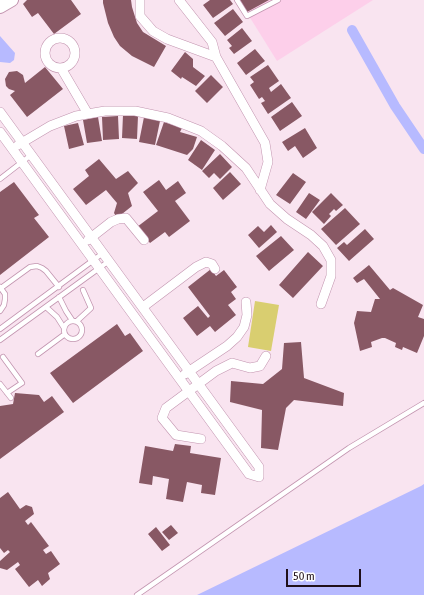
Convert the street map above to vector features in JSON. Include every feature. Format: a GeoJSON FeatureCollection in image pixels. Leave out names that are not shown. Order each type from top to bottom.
{"type":"FeatureCollection","features":[{"type":"Feature","properties":{"kind":"street"},"geometry":{"type":"LineString","coordinates":[[0,7],[12,0]]}},
{"type":"Feature","properties":{"kind":"street"},"geometry":{"type":"LineString","coordinates":[[140,0],[140,16],[153,31],[167,40],[216,57]]}},
{"type":"Feature","properties":{"kind":"street"},"geometry":{"type":"LineString","coordinates":[[179,0],[212,42],[216,57],[264,143],[268,162],[260,190]]}},
{"type":"Feature","properties":{"kind":"street"},"geometry":{"type":"LineString","coordinates":[[61,68],[88,114]]}},
{"type":"Feature","properties":{"kind":"street"},"geometry":{"type":"LineString","coordinates":[[12,149],[50,126],[76,116],[105,111],[135,111],[168,118],[201,131],[222,146],[246,168],[270,204],[323,246],[331,260],[331,276],[321,304]]}},
{"type":"Feature","properties":{"kind":"street"},"geometry":{"type":"LineString","coordinates":[[0,112],[259,467],[259,477],[249,474],[0,132]]}},
{"type":"Feature","properties":{"kind":"street"},"geometry":{"type":"LineString","coordinates":[[82,245],[111,222],[126,218],[144,240]]}},
{"type":"Feature","properties":{"kind":"street"},"geometry":{"type":"LineString","coordinates":[[142,307],[196,267],[206,262],[212,264],[215,269]]}},
{"type":"Feature","properties":{"kind":"street"},"geometry":{"type":"LineString","coordinates":[[179,379],[227,346],[237,337],[244,327],[247,315],[246,302]]}},
{"type":"Feature","properties":{"kind":"street"},"geometry":{"type":"LineString","coordinates":[[201,439],[176,435],[162,418],[166,408],[216,371],[232,364],[250,368],[260,366],[266,356]]}},
{"type":"Feature","properties":{"kind":"lane"},"geometry":{"type":"LineString","coordinates":[[237,0],[247,16],[278,0]]}},
{"type":"Feature","properties":{"kind":"lane"},"geometry":{"type":"LineString","coordinates":[[0,179],[31,155]]}},
{"type":"Feature","properties":{"kind":"lane"},"geometry":{"type":"LineString","coordinates":[[0,329],[59,287],[103,253]]}},
{"type":"Feature","properties":{"kind":"lane"},"geometry":{"type":"LineString","coordinates":[[0,340],[109,261]]}},
{"type":"Feature","properties":{"kind":"lane"},"geometry":{"type":"LineString","coordinates":[[0,311],[4,305],[5,299],[1,287],[30,267],[37,266],[42,268],[59,287]]}},
{"type":"Feature","properties":{"kind":"lane"},"geometry":{"type":"LineString","coordinates":[[64,328],[67,322],[75,321],[91,308],[83,290]]}},
{"type":"Feature","properties":{"kind":"lane"},"geometry":{"type":"LineString","coordinates":[[44,297],[64,328],[65,334],[72,339],[80,336],[83,330],[81,324],[75,321],[66,311],[59,297]]}},
{"type":"Feature","properties":{"kind":"lane"},"geometry":{"type":"LineString","coordinates":[[9,323],[14,330]]}},
{"type":"Feature","properties":{"kind":"lane"},"geometry":{"type":"LineString","coordinates":[[38,354],[65,334]]}},
{"type":"Feature","properties":{"kind":"lane"},"geometry":{"type":"LineString","coordinates":[[3,357],[22,383],[7,393]]}},
{"type":"Feature","properties":{"kind":"lane"},"geometry":{"type":"LineString","coordinates":[[0,384],[11,398]]}},
{"type":"Feature","properties":{"kind":"lane"},"geometry":{"type":"LineString","coordinates":[[137,595],[349,448],[424,403]]}},
{"type":"Feature","properties":{"kind":"shaded area"},"geometry":{"type":"Polygon","coordinates":[[[239,0],[373,0],[277,61],[239,0]]]}},
{"type":"Feature","properties":{"kind":"shaded area"},"geometry":{"type":"Polygon","coordinates":[[[255,301],[279,305],[271,351],[248,347],[255,301]]]}},
{"type":"Feature","properties":{"kind":"water"},"geometry":{"type":"Polygon","coordinates":[[[0,36],[15,53],[14,60],[10,63],[0,62],[0,36]]]}},
{"type":"Feature","properties":{"kind":"water"},"geometry":{"type":"Polygon","coordinates":[[[424,484],[424,595],[197,595],[421,486],[424,484]]]}},
{"type":"Feature","properties":{"kind":"building"},"geometry":{"type":"Polygon","coordinates":[[[27,0],[71,0],[81,14],[54,34],[38,13],[32,17],[23,4],[27,0]]]}},
{"type":"Feature","properties":{"kind":"building"},"geometry":{"type":"Polygon","coordinates":[[[103,0],[131,0],[137,23],[143,32],[166,46],[154,67],[132,56],[120,46],[108,23],[103,0]]]}},
{"type":"Feature","properties":{"kind":"building"},"geometry":{"type":"Polygon","coordinates":[[[210,0],[230,0],[233,4],[213,18],[203,5],[210,0]]]}},
{"type":"Feature","properties":{"kind":"building"},"geometry":{"type":"Polygon","coordinates":[[[240,0],[269,0],[247,12],[240,0]]]}},
{"type":"Feature","properties":{"kind":"building"},"geometry":{"type":"Polygon","coordinates":[[[233,9],[243,22],[225,36],[214,23],[233,9]]]}},
{"type":"Feature","properties":{"kind":"building"},"geometry":{"type":"Polygon","coordinates":[[[242,28],[252,41],[234,54],[229,48],[232,46],[227,40],[242,28]]]}},
{"type":"Feature","properties":{"kind":"building"},"geometry":{"type":"Polygon","coordinates":[[[255,49],[265,61],[246,75],[237,63],[255,49]]]}},
{"type":"Feature","properties":{"kind":"building"},"geometry":{"type":"Polygon","coordinates":[[[185,52],[193,59],[193,67],[205,76],[196,86],[182,77],[181,79],[171,71],[185,52]]]}},
{"type":"Feature","properties":{"kind":"building"},"geometry":{"type":"Polygon","coordinates":[[[268,65],[279,81],[269,88],[271,92],[281,84],[291,98],[268,114],[261,103],[265,101],[262,97],[259,99],[250,85],[254,82],[250,77],[268,65]]]}},
{"type":"Feature","properties":{"kind":"building"},"geometry":{"type":"Polygon","coordinates":[[[45,67],[63,89],[27,117],[10,95],[15,91],[6,86],[5,79],[9,72],[17,71],[23,75],[25,83],[45,67]]]}},
{"type":"Feature","properties":{"kind":"building"},"geometry":{"type":"Polygon","coordinates":[[[211,75],[223,87],[207,103],[195,91],[211,75]]]}},
{"type":"Feature","properties":{"kind":"building"},"geometry":{"type":"Polygon","coordinates":[[[292,102],[302,116],[280,131],[271,117],[292,102]]]}},
{"type":"Feature","properties":{"kind":"building"},"geometry":{"type":"Polygon","coordinates":[[[123,115],[138,116],[137,139],[122,138],[123,115]]]}},
{"type":"Feature","properties":{"kind":"building"},"geometry":{"type":"Polygon","coordinates":[[[118,116],[119,139],[103,140],[102,117],[118,116]]]}},
{"type":"Feature","properties":{"kind":"building"},"geometry":{"type":"Polygon","coordinates":[[[98,117],[102,141],[87,143],[83,120],[98,117]]]}},
{"type":"Feature","properties":{"kind":"building"},"geometry":{"type":"Polygon","coordinates":[[[144,117],[160,121],[155,145],[139,142],[144,117]]]}},
{"type":"Feature","properties":{"kind":"building"},"geometry":{"type":"Polygon","coordinates":[[[164,122],[182,128],[180,132],[197,137],[193,149],[187,155],[156,145],[164,122]]]}},
{"type":"Feature","properties":{"kind":"building"},"geometry":{"type":"Polygon","coordinates":[[[78,123],[84,145],[69,149],[64,126],[78,123]]]}},
{"type":"Feature","properties":{"kind":"building"},"geometry":{"type":"Polygon","coordinates":[[[305,128],[317,148],[303,158],[295,146],[288,151],[282,142],[305,128]]]}},
{"type":"Feature","properties":{"kind":"building"},"geometry":{"type":"Polygon","coordinates":[[[201,140],[215,150],[202,170],[188,160],[201,140]]]}},
{"type":"Feature","properties":{"kind":"building"},"geometry":{"type":"Polygon","coordinates":[[[220,154],[232,167],[220,179],[214,173],[209,178],[202,171],[220,154]]]}},
{"type":"Feature","properties":{"kind":"building"},"geometry":{"type":"Polygon","coordinates":[[[99,159],[116,179],[128,171],[138,183],[128,193],[132,206],[117,218],[114,213],[117,203],[106,190],[86,205],[73,189],[89,176],[85,170],[99,159]]]}},
{"type":"Feature","properties":{"kind":"building"},"geometry":{"type":"Polygon","coordinates":[[[230,172],[241,184],[223,200],[213,188],[230,172]]]}},
{"type":"Feature","properties":{"kind":"building"},"geometry":{"type":"Polygon","coordinates":[[[293,173],[306,182],[290,204],[276,195],[293,173]]]}},
{"type":"Feature","properties":{"kind":"building"},"geometry":{"type":"Polygon","coordinates":[[[159,180],[166,190],[178,181],[186,193],[175,201],[190,221],[169,237],[165,232],[150,243],[137,227],[158,211],[143,192],[159,180]]]}},
{"type":"Feature","properties":{"kind":"building"},"geometry":{"type":"Polygon","coordinates":[[[14,182],[39,215],[34,218],[49,237],[0,275],[0,192],[14,182]]]}},
{"type":"Feature","properties":{"kind":"building"},"geometry":{"type":"Polygon","coordinates":[[[309,193],[320,200],[306,219],[296,212],[309,193]]]}},
{"type":"Feature","properties":{"kind":"building"},"geometry":{"type":"Polygon","coordinates":[[[331,193],[343,205],[336,211],[334,209],[329,214],[331,216],[324,224],[312,212],[331,193]]]}},
{"type":"Feature","properties":{"kind":"building"},"geometry":{"type":"Polygon","coordinates":[[[345,208],[360,224],[336,245],[321,229],[345,208]]]}},
{"type":"Feature","properties":{"kind":"building"},"geometry":{"type":"Polygon","coordinates":[[[271,225],[277,232],[259,248],[248,235],[258,226],[264,232],[271,225]]]}},
{"type":"Feature","properties":{"kind":"building"},"geometry":{"type":"Polygon","coordinates":[[[365,229],[374,239],[349,261],[337,248],[344,242],[347,245],[365,229]]]}},
{"type":"Feature","properties":{"kind":"building"},"geometry":{"type":"Polygon","coordinates":[[[281,236],[294,250],[269,271],[256,256],[281,236]]]}},
{"type":"Feature","properties":{"kind":"building"},"geometry":{"type":"Polygon","coordinates":[[[308,252],[323,266],[293,298],[279,285],[308,252]]]}},
{"type":"Feature","properties":{"kind":"building"},"geometry":{"type":"Polygon","coordinates":[[[369,265],[390,290],[393,288],[423,305],[418,317],[424,319],[424,336],[417,353],[403,347],[402,350],[395,347],[396,343],[385,338],[371,342],[372,347],[360,351],[354,323],[357,311],[371,312],[375,299],[380,299],[364,279],[357,283],[353,278],[369,265]]]}},
{"type":"Feature","properties":{"kind":"building"},"geometry":{"type":"Polygon","coordinates":[[[211,269],[216,276],[224,270],[237,287],[231,292],[236,299],[228,305],[236,315],[215,332],[210,326],[197,336],[183,318],[198,306],[208,318],[210,316],[188,287],[211,269]]]}},
{"type":"Feature","properties":{"kind":"building"},"geometry":{"type":"Polygon","coordinates":[[[117,324],[125,336],[130,333],[143,351],[73,403],[50,373],[117,324]]]}},
{"type":"Feature","properties":{"kind":"building"},"geometry":{"type":"Polygon","coordinates":[[[301,342],[304,378],[344,393],[343,406],[294,400],[286,408],[278,450],[261,448],[262,410],[230,402],[231,381],[263,384],[282,369],[284,343],[301,342]]]}},
{"type":"Feature","properties":{"kind":"building"},"geometry":{"type":"Polygon","coordinates":[[[15,393],[39,395],[44,402],[52,396],[64,412],[0,459],[0,406],[13,404],[15,393]]]}},
{"type":"Feature","properties":{"kind":"building"},"geometry":{"type":"Polygon","coordinates":[[[175,444],[191,446],[190,453],[221,458],[215,495],[201,493],[202,485],[187,482],[183,502],[166,499],[169,479],[153,476],[152,485],[139,483],[145,446],[173,451],[175,444]]]}},
{"type":"Feature","properties":{"kind":"building"},"geometry":{"type":"Polygon","coordinates":[[[8,492],[20,509],[26,505],[32,507],[34,514],[25,521],[28,525],[31,522],[49,546],[43,550],[46,554],[51,551],[60,564],[48,573],[50,579],[42,586],[38,580],[29,587],[15,569],[20,565],[18,562],[7,570],[0,568],[0,561],[10,552],[8,550],[4,553],[0,548],[0,498],[8,492]]]}},
{"type":"Feature","properties":{"kind":"building"},"geometry":{"type":"Polygon","coordinates":[[[171,525],[178,533],[169,540],[162,532],[171,525]]]}},
{"type":"Feature","properties":{"kind":"building"},"geometry":{"type":"Polygon","coordinates":[[[156,527],[170,545],[162,551],[148,534],[156,527]]]}},
{"type":"Feature","properties":{"kind":"waterway"},"geometry":{"type":"LineString","coordinates":[[352,30],[395,106],[424,149]]}}]}
